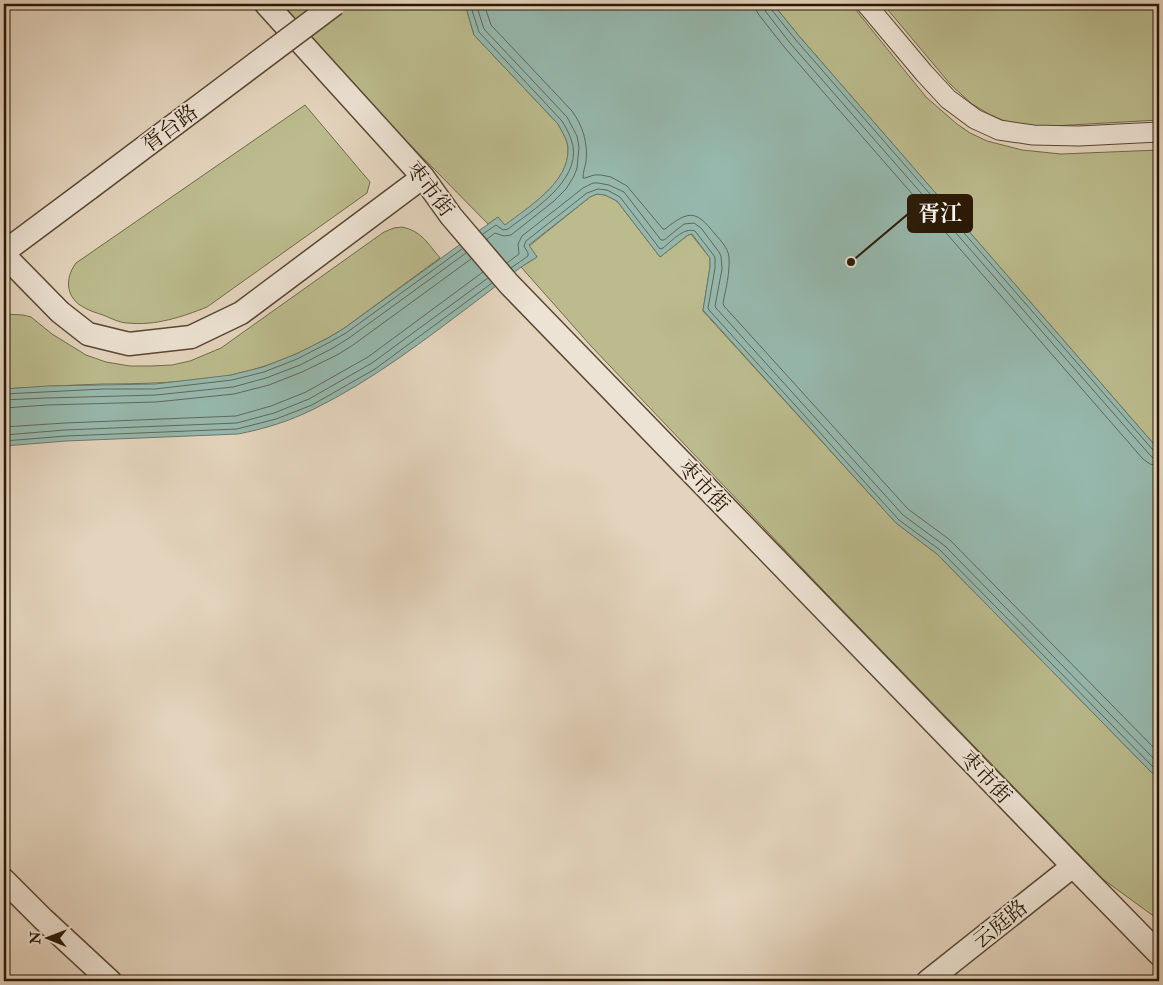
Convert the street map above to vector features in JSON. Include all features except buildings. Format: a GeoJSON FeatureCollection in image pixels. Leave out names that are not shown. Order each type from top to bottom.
{"type":"FeatureCollection","features":[{"type":"Feature","properties":{"kind":"street","name":"枣市街"},"geometry":{"type":"LineString","coordinates":[[266,4],[423,177],[451,216],[508,284],[1159,954]]}},
{"type":"Feature","properties":{"kind":"street","name":"胥台路"},"geometry":{"type":"LineString","coordinates":[[4,254],[335,4]]}},
{"type":"Feature","properties":{"kind":"street"},"geometry":{"type":"LineString","coordinates":[[866,4],[948,100],[975,118],[1000,130],[1033,135],[1079,136],[1159,132]]}},
{"type":"Feature","properties":{"kind":"street"},"geometry":{"type":"LineString","coordinates":[[4,254],[60,312],[88,334],[129,344],[191,337],[241,313],[423,177]]}},
{"type":"Feature","properties":{"kind":"street","name":"云庭路"},"geometry":{"type":"LineString","coordinates":[[928,981],[1073,866]]}},
{"type":"Feature","properties":{"kind":"street"},"geometry":{"type":"LineString","coordinates":[[4,880],[110,981]]}},
{"type":"Feature","properties":{"kind":"green space"},"geometry":{"type":"Polygon","coordinates":[[[272,4],[465,4],[474,35],[558,124],[568,146],[567,162],[562,173],[546,193],[505,226],[498,217],[488,224],[272,4]]]}},
{"type":"Feature","properties":{"kind":"green space"},"geometry":{"type":"Polygon","coordinates":[[[773,4],[851,4],[926,97],[957,124],[987,141],[1022,150],[1061,154],[1159,150],[1159,450],[799,36],[773,4]]]}},
{"type":"Feature","properties":{"kind":"green space"},"geometry":{"type":"Polygon","coordinates":[[[883,4],[1159,4],[1159,120],[1035,127],[1009,123],[972,104],[951,85],[883,4]]]}},
{"type":"Feature","properties":{"kind":"green space"},"geometry":{"type":"Polygon","coordinates":[[[305,105],[370,182],[367,193],[207,307],[198,311],[158,322],[125,323],[89,310],[74,299],[69,288],[69,282],[72,269],[76,263],[305,105]]]}},
{"type":"Feature","properties":{"kind":"green space"},"geometry":{"type":"Polygon","coordinates":[[[597,194],[605,195],[617,201],[660,257],[691,234],[710,258],[703,311],[896,523],[937,554],[1159,780],[1159,920],[1104,880],[824,591],[591,346],[521,267],[537,257],[529,246],[590,197],[597,194]]]}},
{"type":"Feature","properties":{"kind":"green space"},"geometry":{"type":"Polygon","coordinates":[[[402,227],[420,235],[440,258],[343,329],[289,357],[246,372],[208,379],[4,389],[4,314],[31,317],[52,334],[86,355],[106,362],[130,366],[172,365],[190,361],[221,348],[384,232],[402,227]]]}},
{"type":"Feature","properties":{"kind":"water"},"geometry":{"type":"Polygon","coordinates":[[[465,4],[773,4],[1159,450],[1159,780],[937,554],[896,523],[703,310],[710,258],[692,234],[688,235],[660,257],[617,201],[605,195],[597,194],[590,197],[529,245],[537,257],[514,272],[419,344],[336,398],[296,417],[238,434],[66,441],[4,446],[4,389],[47,386],[155,384],[231,375],[263,367],[296,354],[343,329],[498,217],[505,225],[546,193],[562,173],[567,161],[568,146],[566,139],[558,124],[474,35],[465,4]]]}},
{"type":"Feature","properties":{"kind":"place","name":"胥江"},"geometry":{"type":"Point","coordinates":[851,262]}}]}
